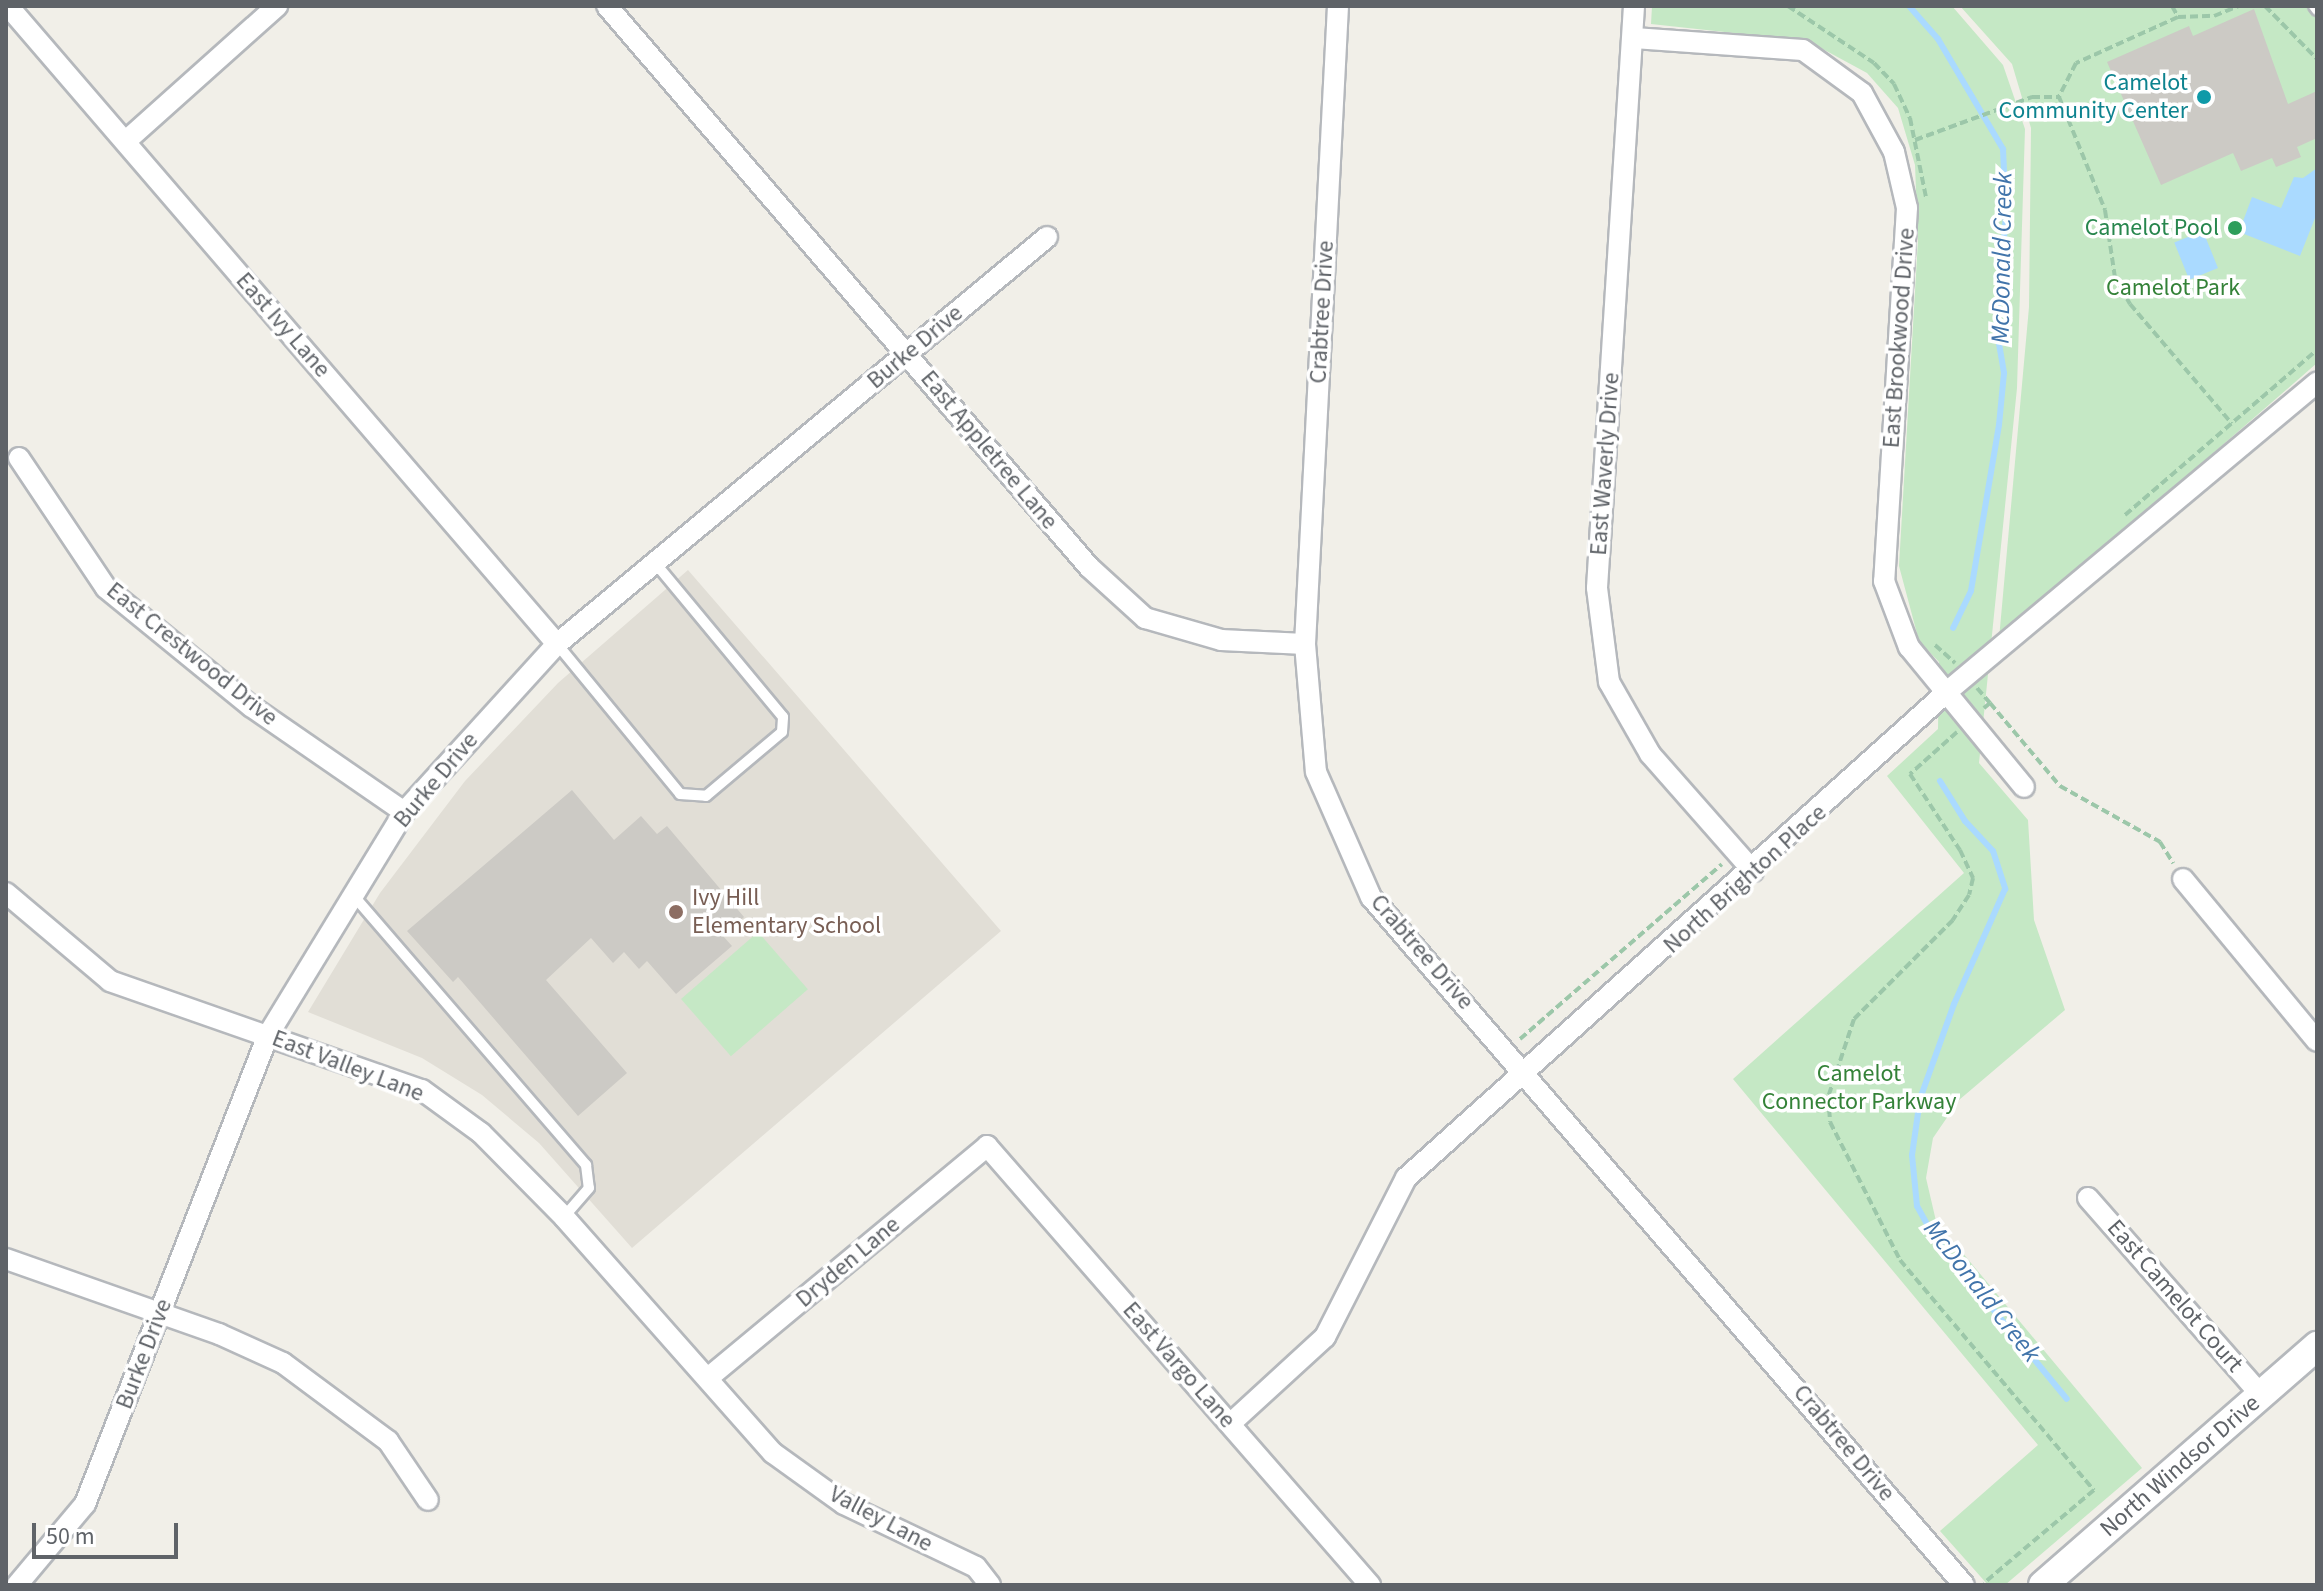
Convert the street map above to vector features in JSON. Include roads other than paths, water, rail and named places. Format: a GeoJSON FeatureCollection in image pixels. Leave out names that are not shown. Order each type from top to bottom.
{"type":"FeatureCollection","features":[{"type":"Feature","properties":{"kind":"main road","name":"North Windsor Drive"},"geometry":{"type":"LineString","coordinates":[[2043,1585],[2317,1346]]}},
{"type":"Feature","properties":{"kind":"street","name":"East Ivy Lane"},"geometry":{"type":"LineString","coordinates":[[8,6],[557,644]]}},
{"type":"Feature","properties":{"kind":"street"},"geometry":{"type":"LineString","coordinates":[[126,141],[277,6]]}},
{"type":"Feature","properties":{"kind":"street","name":"East Appletree Lane"},"geometry":{"type":"LineString","coordinates":[[607,6],[1089,567],[1145,618],[1221,640],[1305,644]]}},
{"type":"Feature","properties":{"kind":"street","name":"Crabtree Drive"},"geometry":{"type":"LineString","coordinates":[[1338,6],[1305,644],[1316,772],[1371,897],[1529,1073],[1964,1585]]}},
{"type":"Feature","properties":{"kind":"street","name":"East Waverly Drive"},"geometry":{"type":"LineString","coordinates":[[1634,6],[1597,588],[1609,682],[1650,754],[1753,871]]}},
{"type":"Feature","properties":{"kind":"street","name":"East Brookwood Drive"},"geometry":{"type":"LineString","coordinates":[[1634,38],[1803,50],[1862,93],[1894,152],[1907,208],[1884,581],[1909,647],[1933,681],[1948,691],[1968,722],[2024,787]]}},
{"type":"Feature","properties":{"kind":"street","name":"Burke Drive"},"geometry":{"type":"LineString","coordinates":[[17,1585],[85,1504],[268,1035],[404,812],[557,644],[1047,237]]}},
{"type":"Feature","properties":{"kind":"street","name":"North Brighton Place"},"geometry":{"type":"LineString","coordinates":[[1230,1424],[1325,1337],[1406,1178],[1529,1073],[1948,691],[1969,678],[2317,383]]}},
{"type":"Feature","properties":{"kind":"street","name":"East Crestwood Drive"},"geometry":{"type":"LineString","coordinates":[[19,458],[106,588],[252,707],[404,812]]}},
{"type":"Feature","properties":{"kind":"street"},"geometry":{"type":"LineString","coordinates":[[2183,879],[2317,1041]]}},
{"type":"Feature","properties":{"kind":"street","name":"East Valley Lane"},"geometry":{"type":"LineString","coordinates":[[6,893],[110,981],[422,1090],[481,1133],[564,1217],[708,1378]]}},
{"type":"Feature","properties":{"kind":"street","name":"East Vargo Lane"},"geometry":{"type":"LineString","coordinates":[[987,1146],[1370,1585]]}},
{"type":"Feature","properties":{"kind":"street","name":"Dryden Lane"},"geometry":{"type":"LineString","coordinates":[[708,1378],[987,1146]]}},
{"type":"Feature","properties":{"kind":"street","name":"East Camelot Court"},"geometry":{"type":"LineString","coordinates":[[2088,1198],[2261,1395]]}},
{"type":"Feature","properties":{"kind":"street"},"geometry":{"type":"LineString","coordinates":[[6,1259],[253,1348],[321,1386],[388,1441],[428,1500]]}},
{"type":"Feature","properties":{"kind":"street","name":"Valley Lane"},"geometry":{"type":"LineString","coordinates":[[708,1378],[773,1453],[844,1504],[976,1567],[990,1585]]}},
{"type":"Feature","properties":{"kind":"lane"},"geometry":{"type":"LineString","coordinates":[[557,644],[680,794],[696,799],[782,732],[783,717],[771,697],[655,563]]}},
{"type":"Feature","properties":{"kind":"lane"},"geometry":{"type":"LineString","coordinates":[[353,895],[586,1165],[589,1188],[564,1217]]}},
{"type":"Feature","properties":{"kind":"water"},"geometry":{"type":"Polygon","coordinates":[[[2317,168],[2317,213],[2300,256],[2239,232],[2252,197],[2281,208],[2294,177],[2303,178],[2317,168]]]}},
{"type":"Feature","properties":{"kind":"water"},"geometry":{"type":"Polygon","coordinates":[[[2203,231],[2218,268],[2189,280],[2174,243],[2203,231]]]}},
{"type":"Feature","properties":{"kind":"waterway","name":"McDonald Creek"},"geometry":{"type":"LineString","coordinates":[[1909,6],[1938,39],[2003,149],[2006,215],[1996,326],[2004,373],[1999,425],[1971,591],[1953,628]]}},
{"type":"Feature","properties":{"kind":"waterway","name":"McDonald Creek"},"geometry":{"type":"LineString","coordinates":[[1940,781],[1965,821],[1993,851],[2005,889],[1954,1004],[1920,1099],[1912,1155],[1917,1206],[1935,1239],[2067,1399]]}},
{"type":"Feature","properties":{"kind":"place","name":"Camelot Community Center"},"geometry":{"type":"Point","coordinates":[2204,97]}},
{"type":"Feature","properties":{"kind":"place","name":"Camelot Pool"},"geometry":{"type":"Point","coordinates":[2235,228]}},
{"type":"Feature","properties":{"kind":"place","name":"Ivy Hill Elementary School"},"geometry":{"type":"Point","coordinates":[676,912]}},
{"type":"Feature","properties":{"kind":"park label","name":"Camelot Park"},"geometry":{"type":"Point","coordinates":[2173,288]}},
{"type":"Feature","properties":{"kind":"park label","name":"Camelot Connector Parkway"},"geometry":{"type":"Point","coordinates":[1859,1088]}}]}
